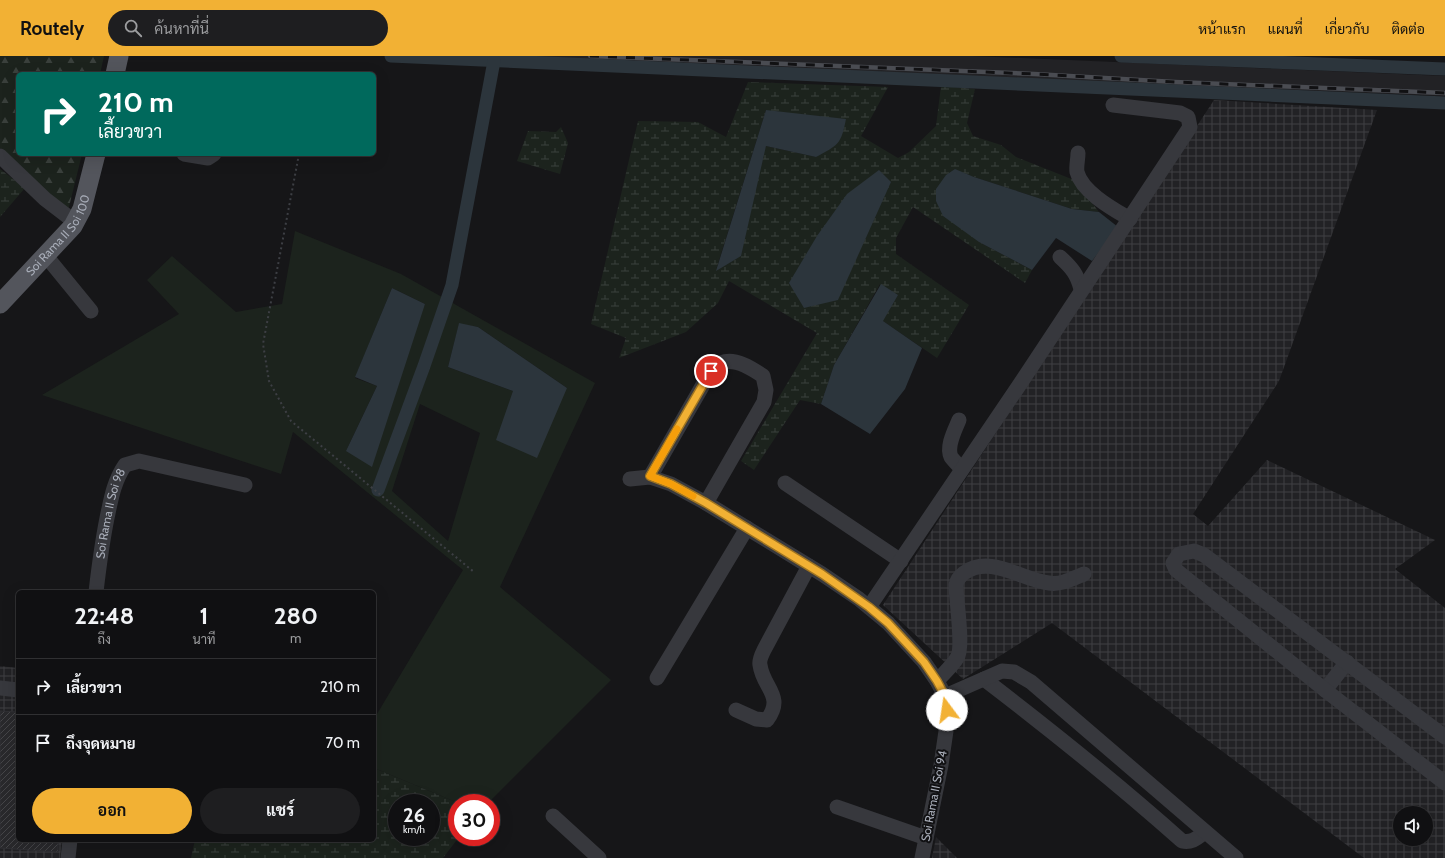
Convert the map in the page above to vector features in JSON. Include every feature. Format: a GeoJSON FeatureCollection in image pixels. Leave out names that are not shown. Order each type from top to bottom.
{"type":"FeatureCollection","features":[{"type":"Feature","properties":{"kind":"main road"},"geometry":{"type":"LineString","coordinates":[[115,72],[119,56]]}},
{"type":"Feature","properties":{"kind":"main road","name":"Soi Rama II Soi 100"},"geometry":{"type":"LineString","coordinates":[[0,304],[73,226],[82,209],[95,156]]}},
{"type":"Feature","properties":{"kind":"street"},"geometry":{"type":"LineString","coordinates":[[869,607],[1018,387],[1190,127],[1188,117],[1180,113],[1113,105]]}},
{"type":"Feature","properties":{"kind":"street"},"geometry":{"type":"LineString","coordinates":[[1078,154],[1077,172],[1086,187],[1097,199],[1130,219]]}},
{"type":"Feature","properties":{"kind":"street"},"geometry":{"type":"LineString","coordinates":[[0,156],[45,199],[75,222]]}},
{"type":"Feature","properties":{"kind":"street"},"geometry":{"type":"LineString","coordinates":[[196,156],[208,158],[211,156]]}},
{"type":"Feature","properties":{"kind":"street"},"geometry":{"type":"LineString","coordinates":[[46,256],[91,311]]}},
{"type":"Feature","properties":{"kind":"street"},"geometry":{"type":"LineString","coordinates":[[1060,257],[1071,267],[1078,277],[1082,289]]}},
{"type":"Feature","properties":{"kind":"street"},"geometry":{"type":"LineString","coordinates":[[650,476],[711,371],[722,362],[736,362],[752,368],[763,376],[766,390],[764,402],[706,503]]}},
{"type":"Feature","properties":{"kind":"street"},"geometry":{"type":"LineString","coordinates":[[959,420],[952,435],[950,446],[951,456],[962,469]]}},
{"type":"Feature","properties":{"kind":"street","name":"Soi Rama II Soi 98"},"geometry":{"type":"LineString","coordinates":[[96,590],[101,549],[112,494],[117,479],[125,465],[139,461],[245,484]]}},
{"type":"Feature","properties":{"kind":"street","name":"Soi Rama II Soi 94"},"geometry":{"type":"LineString","coordinates":[[630,479],[650,476],[671,484],[706,503],[809,566],[869,607],[888,623],[924,662],[945,696],[947,710],[946,731],[941,766],[922,858]]}},
{"type":"Feature","properties":{"kind":"street"},"geometry":{"type":"LineString","coordinates":[[785,484],[901,561]]}},
{"type":"Feature","properties":{"kind":"street"},"geometry":{"type":"LineString","coordinates":[[657,678],[747,528]]}},
{"type":"Feature","properties":{"kind":"street"},"geometry":{"type":"LineString","coordinates":[[1445,737],[1204,555],[1194,551],[1179,554],[1173,563],[1176,570],[1325,690],[1445,783]]}},
{"type":"Feature","properties":{"kind":"street"},"geometry":{"type":"LineString","coordinates":[[937,681],[958,657],[961,646],[956,583],[959,577],[970,568],[984,565],[1015,572],[1049,584],[1065,582],[1084,574]]}},
{"type":"Feature","properties":{"kind":"street"},"geometry":{"type":"LineString","coordinates":[[736,710],[756,719],[767,720],[771,715],[775,707],[773,697],[760,664],[764,650],[809,566]]}},
{"type":"Feature","properties":{"kind":"street"},"geometry":{"type":"LineString","coordinates":[[1325,690],[1347,662]]}},
{"type":"Feature","properties":{"kind":"street"},"geometry":{"type":"LineString","coordinates":[[945,696],[1002,671],[1014,672],[1031,682],[1080,723],[1148,784],[1236,858]]}},
{"type":"Feature","properties":{"kind":"street"},"geometry":{"type":"LineString","coordinates":[[984,679],[1063,740],[1134,798],[1182,841],[1189,842],[1205,832]]}},
{"type":"Feature","properties":{"kind":"street"},"geometry":{"type":"LineString","coordinates":[[0,688],[16,690]]}},
{"type":"Feature","properties":{"kind":"street"},"geometry":{"type":"LineString","coordinates":[[1063,740],[1080,723]]}},
{"type":"Feature","properties":{"kind":"street"},"geometry":{"type":"LineString","coordinates":[[1134,798],[1148,784]]}},
{"type":"Feature","properties":{"kind":"street"},"geometry":{"type":"LineString","coordinates":[[837,807],[926,838]]}},
{"type":"Feature","properties":{"kind":"street"},"geometry":{"type":"LineString","coordinates":[[553,816],[599,858]]}},
{"type":"Feature","properties":{"kind":"street"},"geometry":{"type":"LineString","coordinates":[[68,858],[70,842]]}},
{"type":"Feature","properties":{"kind":"path"},"geometry":{"type":"LineString","coordinates":[[299,156],[262,344],[269,381],[291,421],[474,572]]}},
{"type":"Feature","properties":{"kind":"shaded area"},"geometry":{"type":"Polygon","coordinates":[[[445,56],[973,56],[1445,76],[1445,96],[748,70],[445,56]]]}},
{"type":"Feature","properties":{"kind":"shaded area"},"geometry":{"type":"Polygon","coordinates":[[[1214,100],[1377,110],[1279,381],[1193,514],[1208,526],[1267,460],[1435,540],[1395,569],[1445,608],[1445,858],[1364,858],[1052,623],[963,679],[883,605],[1214,100]]]}},
{"type":"Feature","properties":{"kind":"shaded area"},"geometry":{"type":"Polygon","coordinates":[[[766,110],[846,119],[840,139],[834,147],[816,157],[766,146],[741,256],[716,271],[766,110]]]}},
{"type":"Feature","properties":{"kind":"shaded area"},"geometry":{"type":"Polygon","coordinates":[[[955,169],[974,177],[1072,209],[1099,212],[1118,227],[1092,261],[1056,238],[1032,270],[979,242],[943,216],[936,201],[936,189],[946,175],[955,169]]]}},
{"type":"Feature","properties":{"kind":"shaded area"},"geometry":{"type":"Polygon","coordinates":[[[879,170],[891,182],[838,300],[804,308],[789,283],[817,236],[847,194],[879,170]]]}},
{"type":"Feature","properties":{"kind":"shaded area"},"geometry":{"type":"Polygon","coordinates":[[[881,284],[898,295],[883,321],[922,348],[905,389],[870,434],[821,404],[834,365],[881,284]]]}},
{"type":"Feature","properties":{"kind":"shaded area"},"geometry":{"type":"Polygon","coordinates":[[[392,288],[425,304],[372,467],[346,451],[377,386],[355,377],[392,288]]]}},
{"type":"Feature","properties":{"kind":"shaded area"},"geometry":{"type":"Polygon","coordinates":[[[459,323],[478,327],[567,388],[537,458],[496,440],[513,391],[448,367],[459,323]]]}},
{"type":"Feature","properties":{"kind":"shaded area"},"geometry":{"type":"Polygon","coordinates":[[[0,666],[16,668],[16,842],[62,842],[60,858],[0,858],[0,666]]]}},
{"type":"Feature","properties":{"kind":"shaded area"},"geometry":{"type":"Polygon","coordinates":[[[936,837],[957,858],[932,858],[936,837]]]}},
{"type":"Feature","properties":{"kind":"green space"},"geometry":{"type":"Polygon","coordinates":[[[0,56],[104,56],[100,72],[16,72],[16,156],[82,156],[68,211],[0,148],[0,56]]]}},
{"type":"Feature","properties":{"kind":"green space"},"geometry":{"type":"Polygon","coordinates":[[[748,82],[888,87],[861,136],[898,158],[909,152],[936,126],[941,86],[975,89],[967,123],[973,136],[1001,145],[1016,157],[1074,180],[1099,212],[1072,209],[955,170],[979,242],[1032,270],[1025,283],[913,207],[896,238],[896,254],[969,305],[937,358],[883,321],[880,284],[834,365],[821,404],[800,400],[754,470],[741,461],[817,333],[729,281],[718,303],[686,332],[619,358],[626,338],[591,324],[638,121],[698,122],[726,137],[748,82]],[[766,110],[716,270],[766,146],[816,157],[766,110]]]}},
{"type":"Feature","properties":{"kind":"green space"},"geometry":{"type":"Polygon","coordinates":[[[561,127],[568,143],[560,174],[517,161],[528,131],[556,132],[561,127]]]}},
{"type":"Feature","properties":{"kind":"green space"},"geometry":{"type":"Polygon","coordinates":[[[0,169],[25,188],[0,217],[0,169]]]}},
{"type":"Feature","properties":{"kind":"green space"},"geometry":{"type":"Polygon","coordinates":[[[295,231],[401,274],[595,383],[500,587],[611,680],[497,794],[448,794],[448,799],[440,796],[440,794],[436,794],[376,769],[376,716],[463,570],[293,432],[281,474],[42,395],[179,314],[147,280],[172,256],[236,312],[282,304],[295,231]],[[392,288],[355,378],[377,386],[346,451],[425,304],[392,288]],[[459,324],[448,367],[513,391],[567,388],[478,327],[459,324]],[[420,404],[392,491],[448,541],[480,433],[420,404]]]}},
{"type":"Feature","properties":{"kind":"green space"},"geometry":{"type":"Polygon","coordinates":[[[376,769],[436,794],[388,794],[388,846],[440,846],[440,796],[448,799],[448,846],[452,846],[443,858],[191,858],[195,842],[376,842],[376,769]]]}},
{"type":"Feature","properties":{"kind":"building"},"geometry":{"type":"Polygon","coordinates":[[[0,711],[16,712],[16,842],[58,842],[58,852],[0,848],[0,711]]]}},
{"type":"Feature","properties":{"kind":"waterway"},"geometry":{"type":"LineString","coordinates":[[391,56],[1445,103]]}},
{"type":"Feature","properties":{"kind":"waterway"},"geometry":{"type":"LineString","coordinates":[[1121,56],[1445,69]]}},
{"type":"Feature","properties":{"kind":"waterway"},"geometry":{"type":"LineString","coordinates":[[378,490],[452,285],[494,61]]}},
{"type":"Feature","properties":{"kind":"railway"},"geometry":{"type":"LineString","coordinates":[[590,56],[1034,74],[1175,82],[1445,93]]}},
{"type":"Feature","properties":{"kind":"slow traffic"},"geometry":{"type":"LineString","coordinates":[[677,429],[650,476],[671,484],[693,496]]}},
{"type":"Feature","properties":{"kind":"route"},"geometry":{"type":"LineString","coordinates":[[711,371],[650,476],[671,484],[706,503],[822,574],[859,599],[888,623],[924,662],[945,696],[947,710]]}}]}
